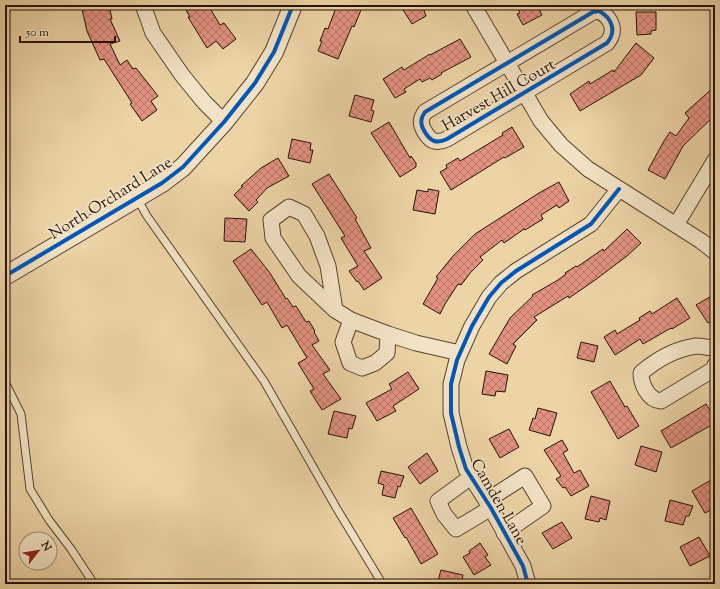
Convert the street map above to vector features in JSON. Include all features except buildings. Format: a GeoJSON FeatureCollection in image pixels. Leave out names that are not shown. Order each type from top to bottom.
{"type":"FeatureCollection","features":[{"type":"Feature","properties":{"kind":"street"},"geometry":{"type":"LineString","coordinates":[[142,5],[152,34],[186,80],[204,102],[224,122]]}},
{"type":"Feature","properties":{"kind":"street","name":"North Orchard Lane"},"geometry":{"type":"LineString","coordinates":[[5,276],[162,183],[183,166],[224,122],[256,83],[274,52],[293,5]]}},
{"type":"Feature","properties":{"kind":"street"},"geometry":{"type":"LineString","coordinates":[[473,5],[542,121],[561,145],[588,169],[701,241],[715,252]]}},
{"type":"Feature","properties":{"kind":"street","name":"Harvest Hill Court"},"geometry":{"type":"LineString","coordinates":[[599,11],[609,19],[613,29],[613,36],[607,43],[525,93],[447,140],[435,141],[430,139],[422,124],[422,118],[426,112],[593,12],[599,11]]}},
{"type":"Feature","properties":{"kind":"street"},"geometry":{"type":"LineString","coordinates":[[676,225],[715,160]]}},
{"type":"Feature","properties":{"kind":"street","name":"Camden Lane"},"geometry":{"type":"LineString","coordinates":[[528,584],[523,566],[489,504],[466,469],[458,447],[451,413],[451,384],[457,360],[472,326],[489,297],[501,283],[516,271],[591,224],[619,189]]}},
{"type":"Feature","properties":{"kind":"street"},"geometry":{"type":"LineString","coordinates":[[335,310],[328,266],[318,236],[304,214],[289,207],[271,220],[273,238],[298,276],[335,310],[351,320],[388,334],[416,343],[460,353]]}},
{"type":"Feature","properties":{"kind":"street"},"geometry":{"type":"LineString","coordinates":[[351,320],[344,342],[350,363],[362,368],[375,363],[387,353],[388,334]]}},
{"type":"Feature","properties":{"kind":"street"},"geometry":{"type":"LineString","coordinates":[[715,348],[698,346],[672,353],[650,365],[641,373],[641,380],[652,398],[655,401],[661,401],[714,369],[715,365]]}},
{"type":"Feature","properties":{"kind":"street"},"geometry":{"type":"LineString","coordinates":[[471,477],[438,501],[444,514],[456,529],[525,476],[544,506],[504,533]]}},
{"type":"Feature","properties":{"kind":"lane"},"geometry":{"type":"LineString","coordinates":[[137,198],[147,216],[264,381],[337,509],[380,580],[378,584]]}},
{"type":"Feature","properties":{"kind":"lane"},"geometry":{"type":"LineString","coordinates":[[5,382],[21,414],[30,489],[49,520],[71,549],[94,584]]}},
{"type":"Feature","properties":{"kind":"cycle path"},"geometry":{"type":"LineString","coordinates":[[5,276],[162,183],[183,167],[224,122],[255,83],[274,52],[293,5]]}},
{"type":"Feature","properties":{"kind":"cycle path"},"geometry":{"type":"LineString","coordinates":[[599,11],[607,17],[612,25],[612,34],[607,43],[447,139],[434,141],[426,134],[421,121],[425,112],[593,12],[599,11]]}},
{"type":"Feature","properties":{"kind":"cycle path"},"geometry":{"type":"LineString","coordinates":[[528,584],[523,566],[491,508],[466,469],[451,413],[451,384],[457,360],[472,326],[489,297],[501,283],[516,271],[591,224],[619,189]]}}]}
